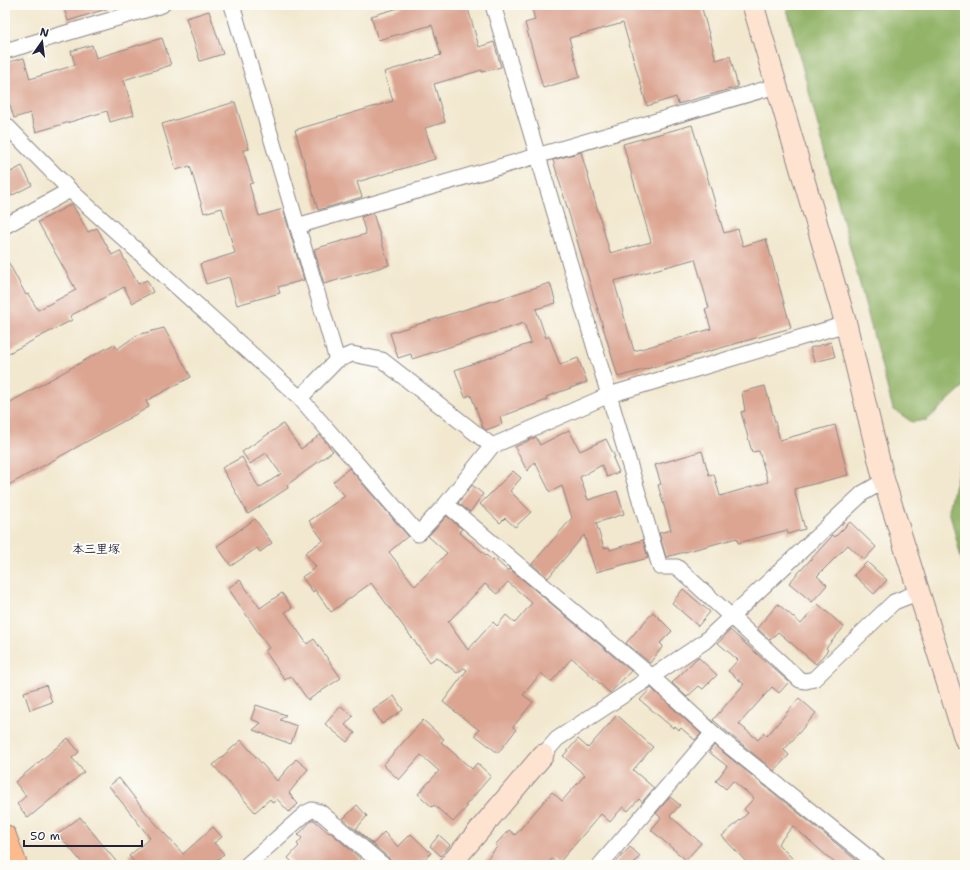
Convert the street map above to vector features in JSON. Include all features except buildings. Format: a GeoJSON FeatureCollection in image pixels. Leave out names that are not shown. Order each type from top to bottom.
{"type":"FeatureCollection","features":[{"type":"Feature","properties":{"kind":"main road"},"geometry":{"type":"LineString","coordinates":[[5,836],[16,865]]}},
{"type":"Feature","properties":{"kind":"street"},"geometry":{"type":"LineString","coordinates":[[5,51],[162,5]]}},
{"type":"Feature","properties":{"kind":"street"},"geometry":{"type":"LineString","coordinates":[[232,5],[337,360]]}},
{"type":"Feature","properties":{"kind":"street"},"geometry":{"type":"LineString","coordinates":[[493,5],[660,567],[677,568],[800,680],[806,681],[814,679],[894,602],[919,592]]}},
{"type":"Feature","properties":{"kind":"street"},"geometry":{"type":"LineString","coordinates":[[753,5],[846,324],[884,481],[965,739]]}},
{"type":"Feature","properties":{"kind":"street"},"geometry":{"type":"LineString","coordinates":[[297,226],[776,86]]}},
{"type":"Feature","properties":{"kind":"street"},"geometry":{"type":"LineString","coordinates":[[5,124],[70,190],[300,398],[418,534],[446,504],[492,446],[609,395],[846,324]]}},
{"type":"Feature","properties":{"kind":"street"},"geometry":{"type":"LineString","coordinates":[[5,226],[70,190]]}},
{"type":"Feature","properties":{"kind":"street"},"geometry":{"type":"LineString","coordinates":[[300,398],[337,360],[352,354],[382,360],[492,446]]}},
{"type":"Feature","properties":{"kind":"street"},"geometry":{"type":"LineString","coordinates":[[450,865],[557,739],[651,676],[696,648],[732,618],[864,493],[884,481]]}},
{"type":"Feature","properties":{"kind":"street"},"geometry":{"type":"LineString","coordinates":[[446,504],[651,676],[714,733],[878,865]]}},
{"type":"Feature","properties":{"kind":"street"},"geometry":{"type":"LineString","coordinates":[[600,865],[714,733]]}},
{"type":"Feature","properties":{"kind":"street"},"geometry":{"type":"LineString","coordinates":[[247,865],[306,813],[312,810],[320,812],[383,865]]}},
{"type":"Feature","properties":{"kind":"green space"},"geometry":{"type":"Polygon","coordinates":[[[786,5],[965,5],[965,385],[927,420],[912,422],[893,409],[786,5]]]}},
{"type":"Feature","properties":{"kind":"green space"},"geometry":{"type":"Polygon","coordinates":[[[965,451],[965,573],[949,510],[959,468],[965,451]]]}},
{"type":"Feature","properties":{"kind":"district","name":"本三里塚"},"geometry":{"type":"Point","coordinates":[96,549]}}]}
